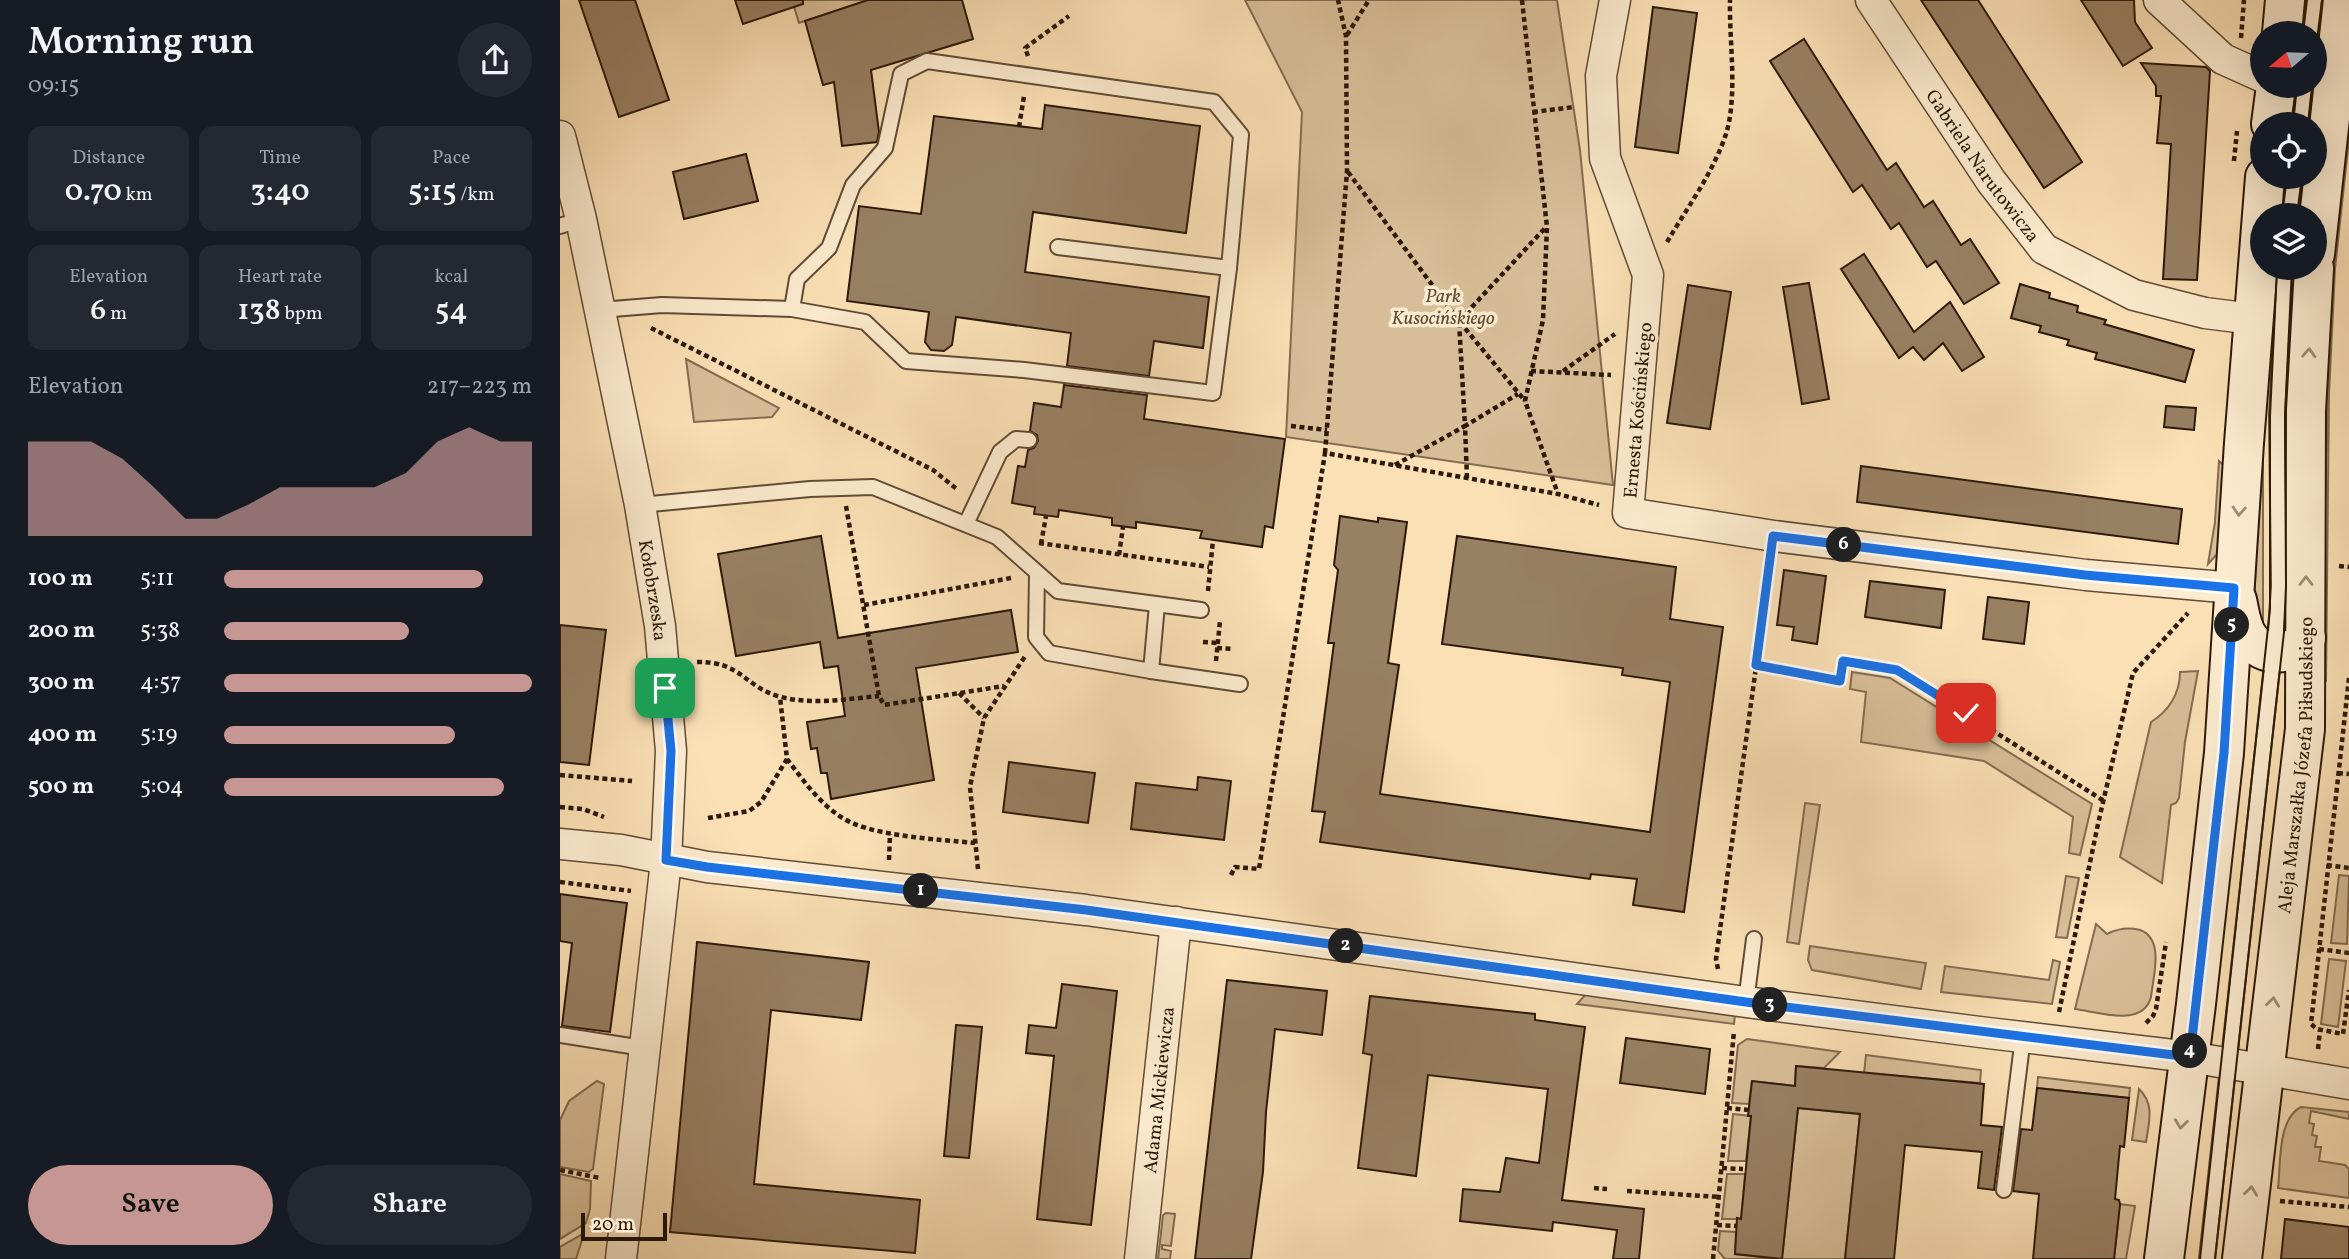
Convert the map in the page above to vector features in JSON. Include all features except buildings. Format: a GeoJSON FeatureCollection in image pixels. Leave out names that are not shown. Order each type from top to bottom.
{"type":"FeatureCollection","features":[{"type":"Feature","properties":{"kind":"street","name":"Ernesta Kościńskiego"},"geometry":{"type":"LineString","coordinates":[[1615,0],[1601,76],[1605,158],[1648,275],[1628,513],[1773,536],[2085,575],[2234,588]]}},
{"type":"Feature","properties":{"kind":"street","name":"Gabriela Narutowicza"},"geometry":{"type":"LineString","coordinates":[[1871,0],[1991,181],[2044,249],[2134,295],[2205,313],[2253,319]]}},
{"type":"Feature","properties":{"kind":"street"},"geometry":{"type":"LineString","coordinates":[[2159,0],[2223,59],[2250,71]]}},
{"type":"Feature","properties":{"kind":"street"},"geometry":{"type":"LineString","coordinates":[[2283,21],[2285,0]]}},
{"type":"Feature","properties":{"kind":"street"},"geometry":{"type":"LineString","coordinates":[[2321,203],[2343,0]]}},
{"type":"Feature","properties":{"kind":"street","name":"Kołobrzeska"},"geometry":{"type":"LineString","coordinates":[[560,136],[570,223],[600,310],[640,505],[660,626],[671,751],[666,860],[621,1259]]}},
{"type":"Feature","properties":{"kind":"street"},"geometry":{"type":"LineString","coordinates":[[2164,1259],[2224,753],[2264,189]]}},
{"type":"Feature","properties":{"kind":"street","name":"Aleja Marszałka Józefa Piłsudskiego"},"geometry":{"type":"LineString","coordinates":[[2242,1259],[2247,1067],[2301,775],[2305,729],[2290,645],[2313,280]]}},
{"type":"Feature","properties":{"kind":"street"},"geometry":{"type":"LineString","coordinates":[[2234,588],[2243,626],[2249,638],[2257,646],[2290,645]]}},
{"type":"Feature","properties":{"kind":"street"},"geometry":{"type":"LineString","coordinates":[[560,844],[621,850],[707,867],[1086,910],[1746,1002],[2190,1057],[2349,1084]]}},
{"type":"Feature","properties":{"kind":"street","name":"Adama Mickiewicza"},"geometry":{"type":"LineString","coordinates":[[1140,1259],[1176,922]]}},
{"type":"Feature","properties":{"kind":"lane"},"geometry":{"type":"LineString","coordinates":[[2312,21],[2314,0]]}},
{"type":"Feature","properties":{"kind":"lane"},"geometry":{"type":"LineString","coordinates":[[600,310],[662,305],[792,309],[865,322],[906,360],[1024,370],[1213,393],[1229,268],[1241,135],[1214,102],[927,61],[901,74],[885,148],[853,185],[829,248],[797,279],[792,309]]}},
{"type":"Feature","properties":{"kind":"lane"},"geometry":{"type":"LineString","coordinates":[[1058,247],[1229,268]]}},
{"type":"Feature","properties":{"kind":"lane"},"geometry":{"type":"LineString","coordinates":[[2284,280],[2278,402],[2278,586],[2290,645]]}},
{"type":"Feature","properties":{"kind":"lane"},"geometry":{"type":"LineString","coordinates":[[966,524],[1000,452],[1016,439],[1029,440]]}},
{"type":"Feature","properties":{"kind":"lane"},"geometry":{"type":"LineString","coordinates":[[640,505],[843,487],[873,487],[997,537],[1058,590],[1201,610]]}},
{"type":"Feature","properties":{"kind":"lane"},"geometry":{"type":"LineString","coordinates":[[1037,574],[1036,637],[1049,653],[1240,684]]}},
{"type":"Feature","properties":{"kind":"lane"},"geometry":{"type":"LineString","coordinates":[[1151,671],[1157,605]]}},
{"type":"Feature","properties":{"kind":"lane"},"geometry":{"type":"LineString","coordinates":[[1746,1002],[1754,940]]}},
{"type":"Feature","properties":{"kind":"lane"},"geometry":{"type":"LineString","coordinates":[[560,1035],[643,1048]]}},
{"type":"Feature","properties":{"kind":"lane"},"geometry":{"type":"LineString","coordinates":[[2004,1191],[2023,1037]]}},
{"type":"Feature","properties":{"kind":"lane"},"geometry":{"type":"LineString","coordinates":[[2207,1259],[2247,1067]]}},
{"type":"Feature","properties":{"kind":"path"},"geometry":{"type":"LineString","coordinates":[[1231,875],[1235,867],[1259,869],[1325,453],[1347,171],[1346,36],[1338,0]]}},
{"type":"Feature","properties":{"kind":"path"},"geometry":{"type":"LineString","coordinates":[[1346,36],[1369,0]]}},
{"type":"Feature","properties":{"kind":"path"},"geometry":{"type":"LineString","coordinates":[[1521,0],[1547,226],[1543,320],[1525,401]]}},
{"type":"Feature","properties":{"kind":"path"},"geometry":{"type":"LineString","coordinates":[[1664,247],[1706,177],[1726,133],[1731,101],[1730,0]]}},
{"type":"Feature","properties":{"kind":"path"},"geometry":{"type":"LineString","coordinates":[[2241,31],[2244,0]]}},
{"type":"Feature","properties":{"kind":"path"},"geometry":{"type":"LineString","coordinates":[[1025,48],[1069,16]]}},
{"type":"Feature","properties":{"kind":"path"},"geometry":{"type":"LineString","coordinates":[[1019,127],[1025,90]]}},
{"type":"Feature","properties":{"kind":"path"},"geometry":{"type":"LineString","coordinates":[[1533,112],[1602,103]]}},
{"type":"Feature","properties":{"kind":"path"},"geometry":{"type":"LineString","coordinates":[[1347,171],[1459,321],[1525,401],[1558,495]]}},
{"type":"Feature","properties":{"kind":"path"},"geometry":{"type":"LineString","coordinates":[[1467,478],[1459,321],[1547,226]]}},
{"type":"Feature","properties":{"kind":"path"},"geometry":{"type":"LineString","coordinates":[[1562,372],[1645,313]]}},
{"type":"Feature","properties":{"kind":"path"},"geometry":{"type":"LineString","coordinates":[[641,328],[648,326],[933,470],[963,494]]}},
{"type":"Feature","properties":{"kind":"path"},"geometry":{"type":"LineString","coordinates":[[1531,370],[1640,376]]}},
{"type":"Feature","properties":{"kind":"path"},"geometry":{"type":"LineString","coordinates":[[1394,465],[1518,394]]}},
{"type":"Feature","properties":{"kind":"path"},"geometry":{"type":"LineString","coordinates":[[1292,426],[1327,430]]}},
{"type":"Feature","properties":{"kind":"path"},"geometry":{"type":"LineString","coordinates":[[1325,453],[1558,495],[1628,513]]}},
{"type":"Feature","properties":{"kind":"path"},"geometry":{"type":"LineString","coordinates":[[843,487],[879,696],[884,705],[1005,686]]}},
{"type":"Feature","properties":{"kind":"path"},"geometry":{"type":"LineString","coordinates":[[1041,544],[1046,516]]}},
{"type":"Feature","properties":{"kind":"path"},"geometry":{"type":"LineString","coordinates":[[1119,555],[1123,527]]}},
{"type":"Feature","properties":{"kind":"path"},"geometry":{"type":"LineString","coordinates":[[1718,974],[1716,959],[1773,536]]}},
{"type":"Feature","properties":{"kind":"path"},"geometry":{"type":"LineString","coordinates":[[1031,537],[1041,544],[1209,567]]}},
{"type":"Feature","properties":{"kind":"path"},"geometry":{"type":"LineString","coordinates":[[864,605],[1011,578],[1014,591]]}},
{"type":"Feature","properties":{"kind":"path"},"geometry":{"type":"LineString","coordinates":[[2059,1017],[2133,673],[2190,611]]}},
{"type":"Feature","properties":{"kind":"path"},"geometry":{"type":"LineString","coordinates":[[978,877],[970,787],[984,718],[1026,655],[1024,642]]}},
{"type":"Feature","properties":{"kind":"path"},"geometry":{"type":"LineString","coordinates":[[1203,642],[1233,649]]}},
{"type":"Feature","properties":{"kind":"path"},"geometry":{"type":"LineString","coordinates":[[1756,665],[1840,681],[1843,661],[1897,670],[2104,801]]}},
{"type":"Feature","properties":{"kind":"path"},"geometry":{"type":"LineString","coordinates":[[697,662],[715,662],[736,669],[757,686],[780,697],[808,700],[879,696]]}},
{"type":"Feature","properties":{"kind":"path"},"geometry":{"type":"LineString","coordinates":[[2349,678],[2310,1021],[2314,1027],[2343,1034],[2349,990]]}},
{"type":"Feature","properties":{"kind":"path"},"geometry":{"type":"LineString","coordinates":[[959,693],[984,718]]}},
{"type":"Feature","properties":{"kind":"path"},"geometry":{"type":"LineString","coordinates":[[780,697],[787,759],[808,787],[839,816],[890,834],[975,843]]}},
{"type":"Feature","properties":{"kind":"path"},"geometry":{"type":"LineString","coordinates":[[708,818],[749,811],[761,802],[787,759]]}},
{"type":"Feature","properties":{"kind":"path"},"geometry":{"type":"LineString","coordinates":[[2338,773],[2349,774]]}},
{"type":"Feature","properties":{"kind":"path"},"geometry":{"type":"LineString","coordinates":[[560,775],[632,781]]}},
{"type":"Feature","properties":{"kind":"path"},"geometry":{"type":"LineString","coordinates":[[560,807],[583,809],[605,818]]}},
{"type":"Feature","properties":{"kind":"path"},"geometry":{"type":"LineString","coordinates":[[889,864],[890,834]]}},
{"type":"Feature","properties":{"kind":"path"},"geometry":{"type":"LineString","coordinates":[[2327,865],[2349,868]]}},
{"type":"Feature","properties":{"kind":"path"},"geometry":{"type":"LineString","coordinates":[[560,882],[631,891]]}},
{"type":"Feature","properties":{"kind":"path"},"geometry":{"type":"LineString","coordinates":[[2318,949],[2349,953]]}},
{"type":"Feature","properties":{"kind":"path"},"geometry":{"type":"LineString","coordinates":[[2317,1054],[2320,1030]]}},
{"type":"Feature","properties":{"kind":"path"},"geometry":{"type":"LineString","coordinates":[[1713,1259],[1734,1031]]}},
{"type":"Feature","properties":{"kind":"path"},"geometry":{"type":"LineString","coordinates":[[1727,1108],[1748,1110]]}},
{"type":"Feature","properties":{"kind":"path"},"geometry":{"type":"LineString","coordinates":[[1721,1168],[1743,1169]]}},
{"type":"Feature","properties":{"kind":"path"},"geometry":{"type":"LineString","coordinates":[[560,1170],[600,1178]]}},
{"type":"Feature","properties":{"kind":"path"},"geometry":{"type":"LineString","coordinates":[[1594,1188],[1607,1189]]}},
{"type":"Feature","properties":{"kind":"path"},"geometry":{"type":"LineString","coordinates":[[1628,1191],[1719,1197]]}},
{"type":"Feature","properties":{"kind":"path"},"geometry":{"type":"LineString","coordinates":[[2270,1200],[2349,1207]]}},
{"type":"Feature","properties":{"kind":"path"},"geometry":{"type":"LineString","coordinates":[[1716,1225],[1737,1226]]}},
{"type":"Feature","properties":{"kind":"green space"},"geometry":{"type":"Polygon","coordinates":[[[792,0],[868,0],[799,23],[792,0]]]}},
{"type":"Feature","properties":{"kind":"green space","name":"Park Kusocińskiego"},"geometry":{"type":"Polygon","coordinates":[[[1245,0],[1557,0],[1580,150],[1613,485],[1286,437],[1302,112],[1245,0]]]}},
{"type":"Feature","properties":{"kind":"green space"},"geometry":{"type":"Polygon","coordinates":[[[2349,110],[2349,139],[2335,269],[2329,394],[2326,681],[2321,687],[2329,328],[2349,110]]]}},
{"type":"Feature","properties":{"kind":"green space"},"geometry":{"type":"Polygon","coordinates":[[[686,359],[779,408],[772,417],[694,422],[686,359]]]}},
{"type":"Feature","properties":{"kind":"green space"},"geometry":{"type":"Polygon","coordinates":[[[2263,412],[2263,625],[2254,605],[2263,412]]]}},
{"type":"Feature","properties":{"kind":"green space"},"geometry":{"type":"Polygon","coordinates":[[[2219,461],[2227,469],[2218,553],[2208,564],[2215,522],[2219,461]]]}},
{"type":"Feature","properties":{"kind":"green space"},"geometry":{"type":"Polygon","coordinates":[[[2198,671],[2185,742],[2179,798],[2171,805],[2162,883],[2120,857],[2151,722],[2172,701],[2180,672],[2198,671]]]}},
{"type":"Feature","properties":{"kind":"green space"},"geometry":{"type":"Polygon","coordinates":[[[1852,672],[1890,678],[2092,804],[2080,855],[2069,853],[2073,817],[1984,761],[1861,742],[1866,692],[1850,689],[1852,672]]]}},
{"type":"Feature","properties":{"kind":"green space"},"geometry":{"type":"Polygon","coordinates":[[[1805,803],[1820,805],[1799,944],[1787,942],[1805,803]]]}},
{"type":"Feature","properties":{"kind":"green space"},"geometry":{"type":"Polygon","coordinates":[[[2339,875],[2349,876],[2347,944],[2331,943],[2339,875]]]}},
{"type":"Feature","properties":{"kind":"green space"},"geometry":{"type":"Polygon","coordinates":[[[2066,876],[2079,878],[2067,938],[2056,937],[2066,876]]]}},
{"type":"Feature","properties":{"kind":"green space"},"geometry":{"type":"Polygon","coordinates":[[[2096,924],[2107,934],[2123,929],[2140,930],[2153,941],[2156,959],[2151,997],[2146,1007],[2139,1012],[2119,1016],[2075,1009],[2096,924]]]}},
{"type":"Feature","properties":{"kind":"green space"},"geometry":{"type":"Polygon","coordinates":[[[1810,946],[1926,963],[1921,989],[1812,970],[1808,960],[1810,946]]]}},
{"type":"Feature","properties":{"kind":"green space"},"geometry":{"type":"Polygon","coordinates":[[[2329,959],[2346,961],[2338,1027],[2321,1024],[2329,959]]]}},
{"type":"Feature","properties":{"kind":"green space"},"geometry":{"type":"Polygon","coordinates":[[[2053,960],[2060,962],[2052,1004],[1941,992],[1945,966],[2049,980],[2053,960]]]}},
{"type":"Feature","properties":{"kind":"green space"},"geometry":{"type":"Polygon","coordinates":[[[1586,994],[1735,1015],[1734,1024],[1577,1004],[1586,994]]]}},
{"type":"Feature","properties":{"kind":"green space"},"geometry":{"type":"Polygon","coordinates":[[[1747,1039],[1840,1052],[1824,1068],[1796,1066],[1795,1086],[1752,1081],[1749,1104],[1732,1103],[1738,1045],[1747,1039]]]}},
{"type":"Feature","properties":{"kind":"green space"},"geometry":{"type":"Polygon","coordinates":[[[1866,1055],[1981,1070],[1980,1083],[1864,1073],[1866,1055]]]}},
{"type":"Feature","properties":{"kind":"green space"},"geometry":{"type":"Polygon","coordinates":[[[2038,1077],[2130,1088],[2129,1098],[2037,1088],[2038,1077]]]}},
{"type":"Feature","properties":{"kind":"green space"},"geometry":{"type":"Polygon","coordinates":[[[597,1081],[604,1084],[593,1169],[589,1172],[560,1167],[560,1120],[569,1101],[597,1081]]]}},
{"type":"Feature","properties":{"kind":"green space"},"geometry":{"type":"Polygon","coordinates":[[[2139,1089],[2149,1107],[2146,1142],[2132,1140],[2139,1089]]]}},
{"type":"Feature","properties":{"kind":"green space"},"geometry":{"type":"Polygon","coordinates":[[[2301,1107],[2349,1112],[2349,1119],[2311,1111],[2309,1123],[2314,1124],[2312,1135],[2317,1136],[2315,1147],[2321,1147],[2319,1161],[2345,1165],[2349,1169],[2349,1198],[2278,1188],[2284,1132],[2293,1113],[2301,1107]]]}},
{"type":"Feature","properties":{"kind":"green space"},"geometry":{"type":"Polygon","coordinates":[[[1798,1108],[1860,1114],[1845,1259],[1782,1259],[1798,1108]]]}},
{"type":"Feature","properties":{"kind":"green space"},"geometry":{"type":"Polygon","coordinates":[[[1733,1114],[1751,1116],[1746,1161],[1728,1161],[1733,1114]]]}},
{"type":"Feature","properties":{"kind":"green space"},"geometry":{"type":"Polygon","coordinates":[[[560,1174],[591,1181],[590,1209],[586,1223],[560,1239],[560,1174]]]}},
{"type":"Feature","properties":{"kind":"green space"},"geometry":{"type":"Polygon","coordinates":[[[1727,1174],[1745,1174],[1741,1219],[1722,1219],[1727,1174]]]}},
{"type":"Feature","properties":{"kind":"green space"},"geometry":{"type":"Polygon","coordinates":[[[2120,1204],[2135,1206],[2126,1259],[2114,1259],[2120,1204]]]}},
{"type":"Feature","properties":{"kind":"green space"},"geometry":{"type":"Polygon","coordinates":[[[1175,1214],[1171,1246],[1162,1245],[1162,1249],[1171,1251],[1170,1259],[1158,1259],[1163,1215],[1175,1214]]]}},
{"type":"Feature","properties":{"kind":"green space"},"geometry":{"type":"Polygon","coordinates":[[[1720,1231],[1736,1232],[1735,1254],[1780,1259],[1725,1259],[1718,1251],[1720,1231]]]}},
{"type":"Feature","properties":{"kind":"green space"},"geometry":{"type":"Polygon","coordinates":[[[581,1235],[583,1237],[576,1259],[560,1259],[560,1247],[581,1235]]]}},
{"type":"Feature","properties":{"kind":"tram line"},"geometry":{"type":"LineString","coordinates":[[2304,21],[2307,0]]}},
{"type":"Feature","properties":{"kind":"tram line"},"geometry":{"type":"LineString","coordinates":[[2319,21],[2322,0]]}},
{"type":"Feature","properties":{"kind":"tram line"},"geometry":{"type":"LineString","coordinates":[[2294,112],[2296,98]]}},
{"type":"Feature","properties":{"kind":"tram line"},"geometry":{"type":"LineString","coordinates":[[2309,112],[2311,98]]}},
{"type":"Feature","properties":{"kind":"tram line"},"geometry":{"type":"LineString","coordinates":[[2284,203],[2285,189]]}},
{"type":"Feature","properties":{"kind":"tram line"},"geometry":{"type":"LineString","coordinates":[[2299,203],[2300,189]]}},
{"type":"Feature","properties":{"kind":"tram line"},"geometry":{"type":"LineString","coordinates":[[2200,1259],[2270,609],[2270,416],[2276,280]]}},
{"type":"Feature","properties":{"kind":"tram line"},"geometry":{"type":"LineString","coordinates":[[2215,1259],[2284,632],[2285,415],[2291,280]]}},
{"type":"Feature","properties":{"kind":"route"},"geometry":{"type":"LineString","coordinates":[[665,688],[671,751],[666,860],[707,867],[1086,910],[1746,1002],[2190,1057],[2224,753],[2234,588],[2085,575],[1773,536],[1756,665],[1840,681],[1843,661],[1897,670],[1966,713]]}}]}
